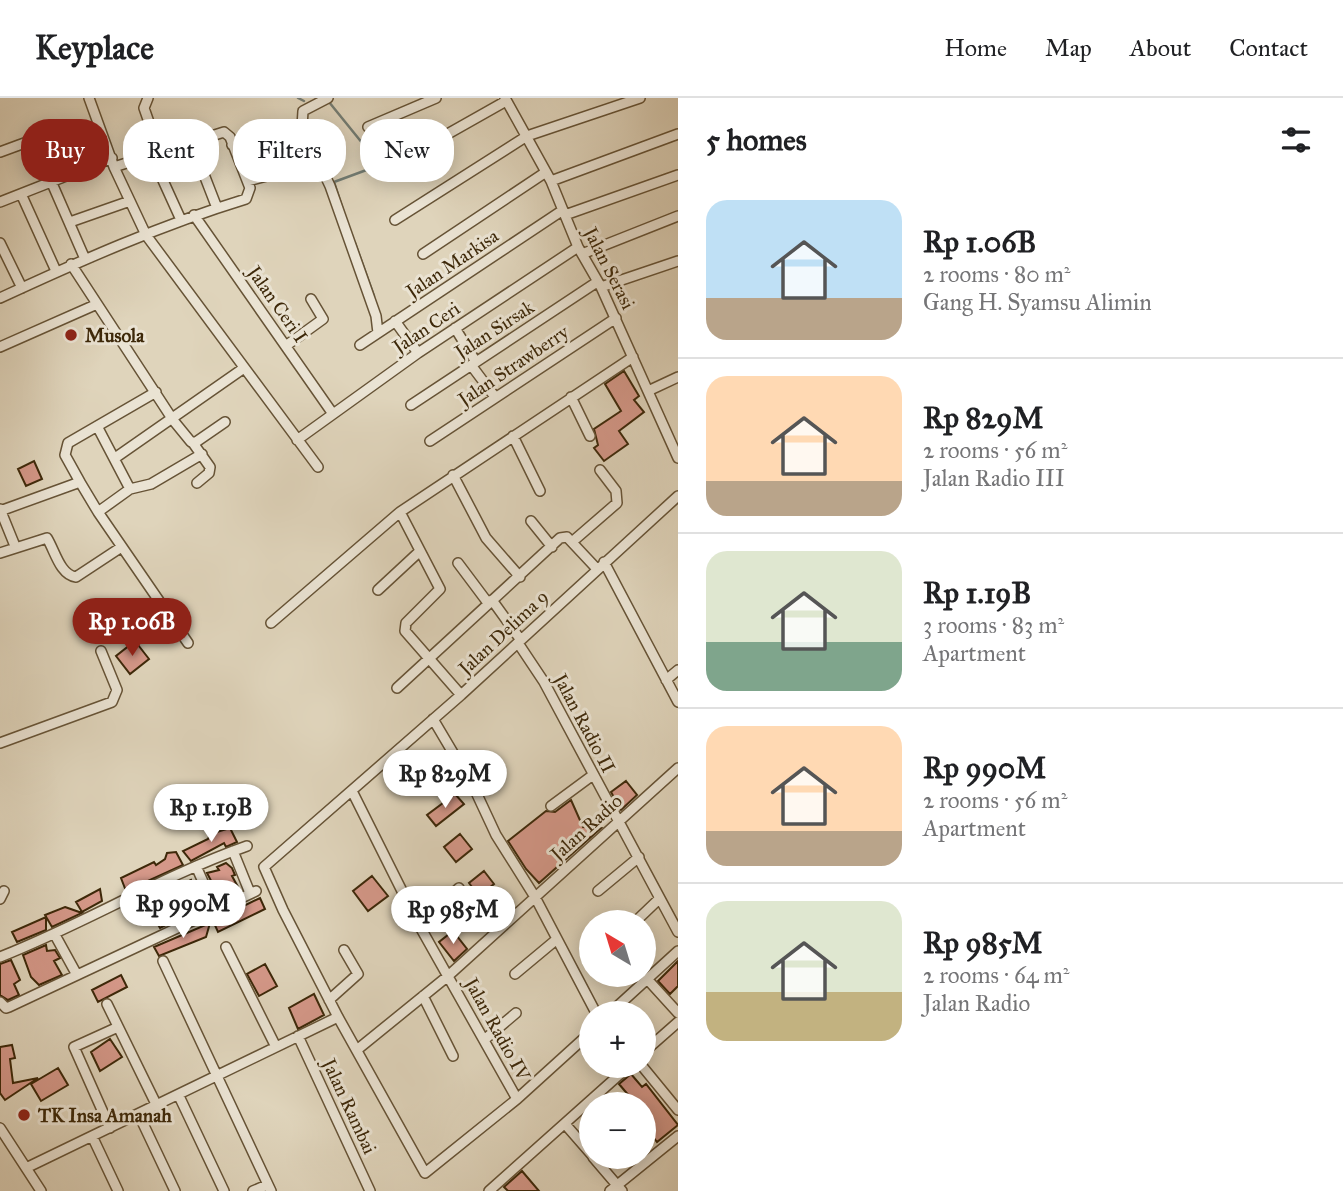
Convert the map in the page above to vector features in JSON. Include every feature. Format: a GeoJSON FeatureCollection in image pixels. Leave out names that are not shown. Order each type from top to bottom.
{"type":"FeatureCollection","features":[{"type":"Feature","properties":{"kind":"street"},"geometry":{"type":"LineString","coordinates":[[89,98],[113,162],[146,235],[318,467]]}},
{"type":"Feature","properties":{"kind":"street"},"geometry":{"type":"LineString","coordinates":[[147,119],[144,108],[148,98]]}},
{"type":"Feature","properties":{"kind":"street"},"geometry":{"type":"LineString","coordinates":[[302,119],[303,111],[328,98]]}},
{"type":"Feature","properties":{"kind":"street"},"geometry":{"type":"LineString","coordinates":[[387,119],[436,98]]}},
{"type":"Feature","properties":{"kind":"street"},"geometry":{"type":"LineString","coordinates":[[395,220],[527,136],[640,98]]}},
{"type":"Feature","properties":{"kind":"street"},"geometry":{"type":"LineString","coordinates":[[454,129],[506,99]]}},
{"type":"Feature","properties":{"kind":"street","name":"Jalan Serasi"},"geometry":{"type":"LineString","coordinates":[[506,99],[549,176],[580,251],[616,318],[678,458]]}},
{"type":"Feature","properties":{"kind":"street"},"geometry":{"type":"LineString","coordinates":[[219,133],[224,132],[232,145]]}},
{"type":"Feature","properties":{"kind":"street"},"geometry":{"type":"LineString","coordinates":[[424,254],[549,176],[678,134]]}},
{"type":"Feature","properties":{"kind":"street"},"geometry":{"type":"LineString","coordinates":[[0,152],[21,144]]}},
{"type":"Feature","properties":{"kind":"street"},"geometry":{"type":"LineString","coordinates":[[109,163],[123,160]]}},
{"type":"Feature","properties":{"kind":"street","name":"Jalan Markisa"},"geometry":{"type":"LineString","coordinates":[[360,345],[564,213],[678,175]]}},
{"type":"Feature","properties":{"kind":"street"},"geometry":{"type":"LineString","coordinates":[[0,202],[22,196],[49,182]]}},
{"type":"Feature","properties":{"kind":"street"},"geometry":{"type":"LineString","coordinates":[[51,182],[85,259]]}},
{"type":"Feature","properties":{"kind":"street"},"geometry":{"type":"LineString","coordinates":[[166,182],[181,220]]}},
{"type":"Feature","properties":{"kind":"street"},"geometry":{"type":"LineString","coordinates":[[207,182],[217,208]]}},
{"type":"Feature","properties":{"kind":"street"},"geometry":{"type":"LineString","coordinates":[[0,298],[71,264],[194,215],[246,199],[250,188],[248,182]]}},
{"type":"Feature","properties":{"kind":"street"},"geometry":{"type":"LineString","coordinates":[[327,182],[376,316],[378,332]]}},
{"type":"Feature","properties":{"kind":"street"},"geometry":{"type":"LineString","coordinates":[[22,196],[56,271]]}},
{"type":"Feature","properties":{"kind":"street"},"geometry":{"type":"LineString","coordinates":[[70,222],[130,201]]}},
{"type":"Feature","properties":{"kind":"street","name":"Jalan Ceri I"},"geometry":{"type":"LineString","coordinates":[[194,215],[333,414]]}},
{"type":"Feature","properties":{"kind":"street","name":"Jalan Ceri"},"geometry":{"type":"LineString","coordinates":[[297,440],[418,352],[580,251],[678,216]]}},
{"type":"Feature","properties":{"kind":"street"},"geometry":{"type":"LineString","coordinates":[[0,243],[22,288]]}},
{"type":"Feature","properties":{"kind":"street","name":"Jalan Sirsak"},"geometry":{"type":"LineString","coordinates":[[411,405],[599,284],[678,261]]}},
{"type":"Feature","properties":{"kind":"street"},"geometry":{"type":"LineString","coordinates":[[71,264],[95,305],[173,420],[202,454],[210,471],[197,483]]}},
{"type":"Feature","properties":{"kind":"street"},"geometry":{"type":"LineString","coordinates":[[287,345],[323,319],[311,299]]}},
{"type":"Feature","properties":{"kind":"street"},"geometry":{"type":"LineString","coordinates":[[0,347],[95,305]]}},
{"type":"Feature","properties":{"kind":"street","name":"Jalan Strawberry"},"geometry":{"type":"LineString","coordinates":[[430,441],[616,318]]}},
{"type":"Feature","properties":{"kind":"street"},"geometry":{"type":"LineString","coordinates":[[396,321],[418,352]]}},
{"type":"Feature","properties":{"kind":"street"},"geometry":{"type":"LineString","coordinates":[[455,328],[495,397]]}},
{"type":"Feature","properties":{"kind":"street"},"geometry":{"type":"LineString","coordinates":[[271,623],[400,512],[633,357]]}},
{"type":"Feature","properties":{"kind":"street"},"geometry":{"type":"LineString","coordinates":[[115,458],[244,368]]}},
{"type":"Feature","properties":{"kind":"street"},"geometry":{"type":"LineString","coordinates":[[648,391],[678,377]]}},
{"type":"Feature","properties":{"kind":"street"},"geometry":{"type":"LineString","coordinates":[[156,392],[68,443],[64,449],[80,482],[120,548],[188,643]]}},
{"type":"Feature","properties":{"kind":"street"},"geometry":{"type":"LineString","coordinates":[[571,397],[590,436]]}},
{"type":"Feature","properties":{"kind":"street"},"geometry":{"type":"LineString","coordinates":[[193,443],[225,422]]}},
{"type":"Feature","properties":{"kind":"street"},"geometry":{"type":"LineString","coordinates":[[97,426],[130,489]]}},
{"type":"Feature","properties":{"kind":"street"},"geometry":{"type":"LineString","coordinates":[[513,436],[540,491]]}},
{"type":"Feature","properties":{"kind":"street"},"geometry":{"type":"LineString","coordinates":[[98,513],[130,489],[151,484],[202,454]]}},
{"type":"Feature","properties":{"kind":"street"},"geometry":{"type":"LineString","coordinates":[[572,542],[617,503],[616,491],[600,470]]}},
{"type":"Feature","properties":{"kind":"street"},"geometry":{"type":"LineString","coordinates":[[453,475],[486,538],[520,577]]}},
{"type":"Feature","properties":{"kind":"street"},"geometry":{"type":"LineString","coordinates":[[15,547],[0,510],[80,482]]}},
{"type":"Feature","properties":{"kind":"street","name":"Jalan Delima 9"},"geometry":{"type":"LineString","coordinates":[[329,1000],[264,867],[461,695],[678,496]]}},
{"type":"Feature","properties":{"kind":"street"},"geometry":{"type":"LineString","coordinates":[[400,512],[440,589],[404,627],[461,695]]}},
{"type":"Feature","properties":{"kind":"street"},"geometry":{"type":"LineString","coordinates":[[531,521],[552,547]]}},
{"type":"Feature","properties":{"kind":"street"},"geometry":{"type":"LineString","coordinates":[[397,688],[564,536],[600,566],[678,702]]}},
{"type":"Feature","properties":{"kind":"street"},"geometry":{"type":"LineString","coordinates":[[0,553],[47,538],[63,569],[72,577],[85,573],[120,548]]}},
{"type":"Feature","properties":{"kind":"street"},"geometry":{"type":"LineString","coordinates":[[378,590],[420,551]]}},
{"type":"Feature","properties":{"kind":"street","name":"Jalan Radio II"},"geometry":{"type":"LineString","coordinates":[[458,563],[519,641],[544,682],[678,932]]}},
{"type":"Feature","properties":{"kind":"street"},"geometry":{"type":"LineString","coordinates":[[0,743],[112,702],[117,691],[101,652]]}},
{"type":"Feature","properties":{"kind":"street"},"geometry":{"type":"LineString","coordinates":[[666,680],[678,670]]}},
{"type":"Feature","properties":{"kind":"street"},"geometry":{"type":"LineString","coordinates":[[433,719],[475,790],[496,835],[535,897],[589,1001]]}},
{"type":"Feature","properties":{"kind":"street","name":"Jalan Radio"},"geometry":{"type":"LineString","coordinates":[[358,1049],[448,976],[678,768]]}},
{"type":"Feature","properties":{"kind":"street"},"geometry":{"type":"LineString","coordinates":[[551,806],[593,775]]}},
{"type":"Feature","properties":{"kind":"street","name":"Jalan Radio IV"},"geometry":{"type":"LineString","coordinates":[[352,791],[419,925],[517,1099]]}},
{"type":"Feature","properties":{"kind":"street"},"geometry":{"type":"LineString","coordinates":[[0,957],[55,935],[196,866],[247,846]]}},
{"type":"Feature","properties":{"kind":"street"},"geometry":{"type":"LineString","coordinates":[[0,1002],[9,1007],[253,892],[233,851]]}},
{"type":"Feature","properties":{"kind":"street"},"geometry":{"type":"LineString","coordinates":[[598,891],[639,857]]}},
{"type":"Feature","properties":{"kind":"street"},"geometry":{"type":"LineString","coordinates":[[196,866],[215,909]]}},
{"type":"Feature","properties":{"kind":"street"},"geometry":{"type":"LineString","coordinates":[[160,884],[181,925]]}},
{"type":"Feature","properties":{"kind":"street"},"geometry":{"type":"LineString","coordinates":[[419,925],[459,888]]}},
{"type":"Feature","properties":{"kind":"street"},"geometry":{"type":"LineString","coordinates":[[648,910],[659,900]]}},
{"type":"Feature","properties":{"kind":"street"},"geometry":{"type":"LineString","coordinates":[[55,935],[77,975]]}},
{"type":"Feature","properties":{"kind":"street"},"geometry":{"type":"LineString","coordinates":[[515,974],[556,939]]}},
{"type":"Feature","properties":{"kind":"street"},"geometry":{"type":"LineString","coordinates":[[226,947],[276,1047]]}},
{"type":"Feature","properties":{"kind":"street"},"geometry":{"type":"LineString","coordinates":[[344,950],[358,974],[329,1000],[425,1173],[517,1099],[579,1043]]}},
{"type":"Feature","properties":{"kind":"street"},"geometry":{"type":"LineString","coordinates":[[656,972],[678,951]]}},
{"type":"Feature","properties":{"kind":"street"},"geometry":{"type":"LineString","coordinates":[[163,961],[269,1188],[253,1191]]}},
{"type":"Feature","properties":{"kind":"street"},"geometry":{"type":"LineString","coordinates":[[624,1001],[640,987]]}},
{"type":"Feature","properties":{"kind":"street"},"geometry":{"type":"LineString","coordinates":[[654,987],[678,1013]]}},
{"type":"Feature","properties":{"kind":"street"},"geometry":{"type":"LineString","coordinates":[[423,996],[453,1056]]}},
{"type":"Feature","properties":{"kind":"street"},"geometry":{"type":"LineString","coordinates":[[107,1004],[158,1106]]}},
{"type":"Feature","properties":{"kind":"street"},"geometry":{"type":"LineString","coordinates":[[484,1040],[516,1013]]}},
{"type":"Feature","properties":{"kind":"street"},"geometry":{"type":"LineString","coordinates":[[26,1168],[338,1017]]}},
{"type":"Feature","properties":{"kind":"street"},"geometry":{"type":"LineString","coordinates":[[656,1041],[678,1021]]}},
{"type":"Feature","properties":{"kind":"street"},"geometry":{"type":"LineString","coordinates":[[110,1128],[69,1049],[118,1027]]}},
{"type":"Feature","properties":{"kind":"street","name":"Jalan Rambai"},"geometry":{"type":"LineString","coordinates":[[298,1036],[370,1191]]}},
{"type":"Feature","properties":{"kind":"street"},"geometry":{"type":"LineString","coordinates":[[489,1191],[616,1078]]}},
{"type":"Feature","properties":{"kind":"street"},"geometry":{"type":"LineString","coordinates":[[652,1078],[678,1110]]}},
{"type":"Feature","properties":{"kind":"street"},"geometry":{"type":"LineString","coordinates":[[179,1096],[224,1191]]}},
{"type":"Feature","properties":{"kind":"street"},"geometry":{"type":"LineString","coordinates":[[139,1115],[175,1191]]}},
{"type":"Feature","properties":{"kind":"street"},"geometry":{"type":"LineString","coordinates":[[565,1124],[579,1141]]}},
{"type":"Feature","properties":{"kind":"street"},"geometry":{"type":"LineString","coordinates":[[0,1128],[41,1191]]}},
{"type":"Feature","properties":{"kind":"street"},"geometry":{"type":"LineString","coordinates":[[92,1136],[118,1191]]}},
{"type":"Feature","properties":{"kind":"street"},"geometry":{"type":"LineString","coordinates":[[601,1169],[616,1189],[678,1136]]}},
{"type":"Feature","properties":{"kind":"building"},"geometry":{"type":"Polygon","coordinates":[[[624,371],[639,396],[634,400],[644,412],[619,431],[628,444],[604,461],[594,448],[598,445],[594,429],[621,411],[605,384],[624,371]]]}},
{"type":"Feature","properties":{"kind":"building"},"geometry":{"type":"Polygon","coordinates":[[[34,461],[42,479],[26,486],[18,469],[34,461]]]}},
{"type":"Feature","properties":{"kind":"building"},"geometry":{"type":"Polygon","coordinates":[[[135,641],[149,659],[130,674],[116,656],[135,641]]]}},
{"type":"Feature","properties":{"kind":"building"},"geometry":{"type":"Polygon","coordinates":[[[626,781],[637,795],[621,810],[611,792],[626,781]]]}},
{"type":"Feature","properties":{"kind":"building"},"geometry":{"type":"Polygon","coordinates":[[[455,794],[464,804],[436,826],[427,815],[455,794]]]}},
{"type":"Feature","properties":{"kind":"building"},"geometry":{"type":"Polygon","coordinates":[[[571,800],[583,827],[601,828],[539,883],[526,869],[508,841],[546,811],[555,812],[571,800]]]}},
{"type":"Feature","properties":{"kind":"building"},"geometry":{"type":"Polygon","coordinates":[[[230,828],[237,842],[226,847],[224,843],[191,861],[183,851],[208,839],[210,834],[230,828]]]}},
{"type":"Feature","properties":{"kind":"building"},"geometry":{"type":"Polygon","coordinates":[[[460,834],[472,849],[456,862],[444,847],[460,834]]]}},
{"type":"Feature","properties":{"kind":"building"},"geometry":{"type":"Polygon","coordinates":[[[176,852],[183,865],[126,891],[121,878],[154,862],[156,865],[165,859],[167,853],[176,852]]]}},
{"type":"Feature","properties":{"kind":"building"},"geometry":{"type":"Polygon","coordinates":[[[226,863],[232,868],[235,875],[232,876],[238,887],[221,900],[207,873],[219,870],[217,867],[226,863]]]}},
{"type":"Feature","properties":{"kind":"building"},"geometry":{"type":"Polygon","coordinates":[[[484,871],[494,884],[479,896],[469,883],[484,871]]]}},
{"type":"Feature","properties":{"kind":"building"},"geometry":{"type":"Polygon","coordinates":[[[372,876],[388,896],[368,911],[353,891],[372,876]]]}},
{"type":"Feature","properties":{"kind":"building"},"geometry":{"type":"Polygon","coordinates":[[[191,880],[203,908],[185,917],[173,893],[174,889],[191,880]]]}},
{"type":"Feature","properties":{"kind":"building"},"geometry":{"type":"Polygon","coordinates":[[[100,889],[102,901],[82,912],[76,902],[100,889]]]}},
{"type":"Feature","properties":{"kind":"building"},"geometry":{"type":"Polygon","coordinates":[[[155,897],[164,907],[160,910],[168,924],[160,928],[149,909],[139,917],[133,909],[155,897]]]}},
{"type":"Feature","properties":{"kind":"building"},"geometry":{"type":"Polygon","coordinates":[[[260,898],[265,909],[218,932],[213,921],[260,898]]]}},
{"type":"Feature","properties":{"kind":"building"},"geometry":{"type":"Polygon","coordinates":[[[65,907],[82,913],[52,927],[45,915],[65,907]]]}},
{"type":"Feature","properties":{"kind":"building"},"geometry":{"type":"Polygon","coordinates":[[[46,917],[46,930],[17,942],[12,932],[46,917]]]}},
{"type":"Feature","properties":{"kind":"building"},"geometry":{"type":"Polygon","coordinates":[[[210,923],[206,937],[159,956],[154,947],[210,923]]]}},
{"type":"Feature","properties":{"kind":"building"},"geometry":{"type":"Polygon","coordinates":[[[453,931],[467,949],[454,961],[439,942],[453,931]]]}},
{"type":"Feature","properties":{"kind":"building"},"geometry":{"type":"Polygon","coordinates":[[[46,945],[47,951],[55,950],[60,958],[54,961],[62,975],[39,985],[31,977],[23,955],[46,945]]]}},
{"type":"Feature","properties":{"kind":"building"},"geometry":{"type":"Polygon","coordinates":[[[11,960],[20,980],[14,984],[19,995],[8,1000],[0,995],[0,964],[11,960]]]}},
{"type":"Feature","properties":{"kind":"building"},"geometry":{"type":"Polygon","coordinates":[[[678,961],[678,986],[670,994],[658,981],[678,961]]]}},
{"type":"Feature","properties":{"kind":"building"},"geometry":{"type":"Polygon","coordinates":[[[265,964],[277,986],[259,996],[247,974],[265,964]]]}},
{"type":"Feature","properties":{"kind":"building"},"geometry":{"type":"Polygon","coordinates":[[[121,975],[127,987],[98,1002],[92,990],[121,975]]]}},
{"type":"Feature","properties":{"kind":"building"},"geometry":{"type":"Polygon","coordinates":[[[314,994],[324,1015],[298,1029],[289,1008],[314,994]]]}},
{"type":"Feature","properties":{"kind":"building"},"geometry":{"type":"Polygon","coordinates":[[[110,1039],[122,1057],[100,1071],[91,1052],[110,1039]]]}},
{"type":"Feature","properties":{"kind":"building"},"geometry":{"type":"Polygon","coordinates":[[[12,1045],[15,1058],[10,1059],[13,1083],[38,1078],[5,1100],[0,1093],[0,1047],[12,1045]]]}},
{"type":"Feature","properties":{"kind":"building"},"geometry":{"type":"Polygon","coordinates":[[[58,1068],[68,1085],[41,1101],[31,1084],[58,1068]]]}},
{"type":"Feature","properties":{"kind":"building"},"geometry":{"type":"Polygon","coordinates":[[[626,1078],[634,1078],[642,1087],[646,1084],[652,1092],[626,1092],[619,1084],[626,1078]]]}},
{"type":"Feature","properties":{"kind":"building"},"geometry":{"type":"Polygon","coordinates":[[[656,1097],[678,1125],[656,1141],[656,1097]]]}},
{"type":"Feature","properties":{"kind":"building"},"geometry":{"type":"Polygon","coordinates":[[[522,1171],[539,1191],[508,1191],[504,1187],[522,1171]]]}},
{"type":"Feature","properties":{"kind":"waterway"},"geometry":{"type":"LineString","coordinates":[[298,98],[304,101]]}},
{"type":"Feature","properties":{"kind":"waterway"},"geometry":{"type":"LineString","coordinates":[[329,102],[380,165],[334,182],[343,210]]}},
{"type":"Feature","properties":{"kind":"waterway"},"geometry":{"type":"LineString","coordinates":[[355,243],[374,296]]}},
{"type":"Feature","properties":{"kind":"place","name":"Musola"},"geometry":{"type":"Point","coordinates":[71,335]}},
{"type":"Feature","properties":{"kind":"place","name":"TK Insa Amanah"},"geometry":{"type":"Point","coordinates":[24,1115]}}]}
